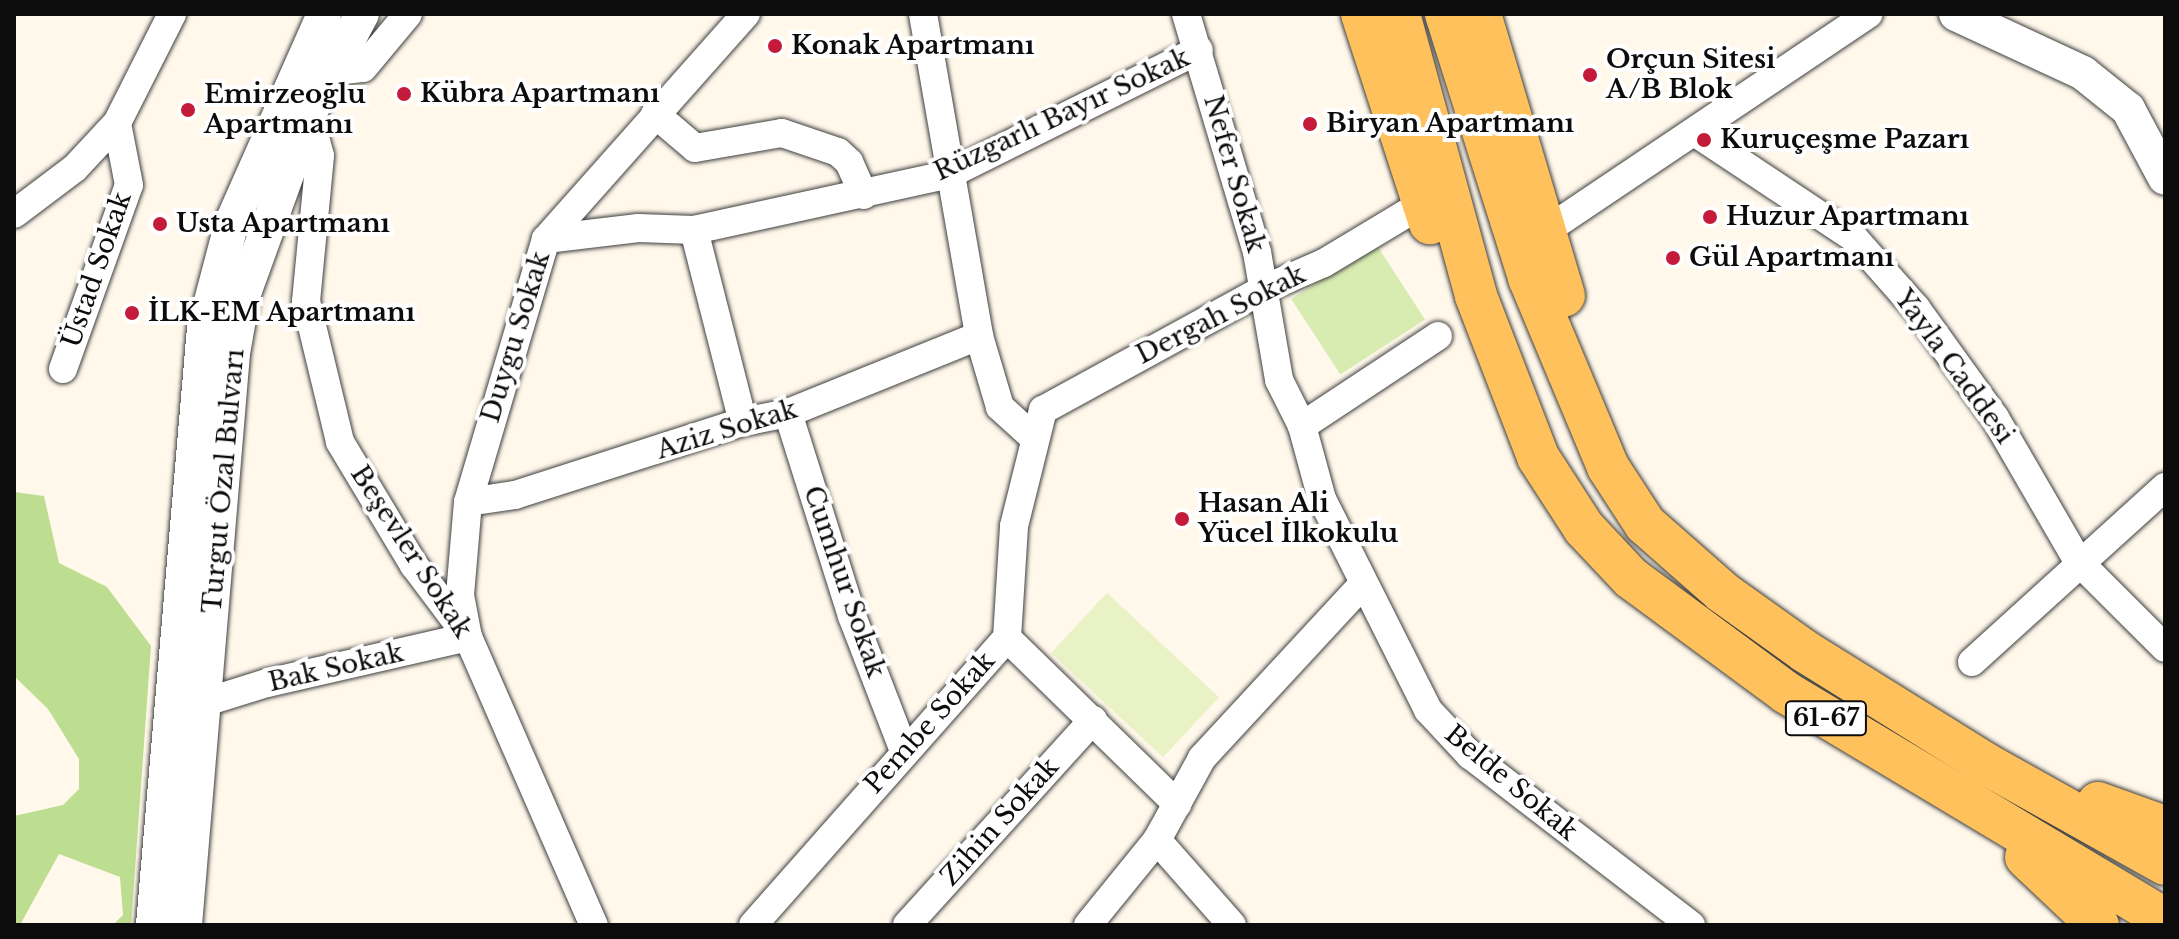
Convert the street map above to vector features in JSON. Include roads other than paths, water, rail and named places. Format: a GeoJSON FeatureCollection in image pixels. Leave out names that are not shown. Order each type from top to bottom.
{"type":"FeatureCollection","features":[{"type":"Feature","properties":{"kind":"main road","name":"61-67"},"geometry":{"type":"LineString","coordinates":[[1362,14],[1422,204],[1472,329],[1538,457],[1584,528],[1631,578],[1787,693],[2165,919]]}},
{"type":"Feature","properties":{"kind":"main road","name":"61-67"},"geometry":{"type":"LineString","coordinates":[[1399,14],[1476,296],[1538,457]]}},
{"type":"Feature","properties":{"kind":"main road","name":"61-67"},"geometry":{"type":"LineString","coordinates":[[1446,14],[1524,265],[1608,467],[1645,524],[1751,613],[1986,764],[2165,864]]}},
{"type":"Feature","properties":{"kind":"main road","name":"61-67"},"geometry":{"type":"LineString","coordinates":[[1480,14],[1590,378],[1627,457],[1667,515],[1751,613]]}},
{"type":"Feature","properties":{"kind":"main road","name":"61-67"},"geometry":{"type":"LineString","coordinates":[[1986,764],[2165,827]]}},
{"type":"Feature","properties":{"kind":"main road","name":"61-67"},"geometry":{"type":"LineString","coordinates":[[1973,807],[2098,925]]}},
{"type":"Feature","properties":{"kind":"street"},"geometry":{"type":"LineString","coordinates":[[14,214],[75,168],[117,123],[172,14]]}},
{"type":"Feature","properties":{"kind":"street","name":"Turgut Özal Bulvarı"},"geometry":{"type":"LineString","coordinates":[[153,925],[204,328],[232,222],[324,14]]}},
{"type":"Feature","properties":{"kind":"street","name":"Turgut Özal Bulvarı"},"geometry":{"type":"LineString","coordinates":[[185,925],[240,310],[256,251],[309,114],[328,72],[362,14]]}},
{"type":"Feature","properties":{"kind":"street"},"geometry":{"type":"LineString","coordinates":[[328,72],[363,68],[408,14]]}},
{"type":"Feature","properties":{"kind":"street","name":"Duygu Sokak"},"geometry":{"type":"LineString","coordinates":[[468,637],[460,595],[468,502],[546,239],[746,14]]}},
{"type":"Feature","properties":{"kind":"street"},"geometry":{"type":"LineString","coordinates":[[923,14],[979,336],[1000,407],[1033,437]]}},
{"type":"Feature","properties":{"kind":"street","name":"Nefer Sokak"},"geometry":{"type":"LineString","coordinates":[[1186,14],[1199,50],[1264,289],[1279,380],[1302,426]]}},
{"type":"Feature","properties":{"kind":"street"},"geometry":{"type":"LineString","coordinates":[[1544,232],[1696,133],[1869,14]]}},
{"type":"Feature","properties":{"kind":"street"},"geometry":{"type":"LineString","coordinates":[[1956,14],[2083,73],[2128,109],[2162,165]]}},
{"type":"Feature","properties":{"kind":"street","name":"Rüzgarlı Bayır Sokak"},"geometry":{"type":"LineString","coordinates":[[546,239],[638,228],[694,230],[950,174],[1199,50]]}},
{"type":"Feature","properties":{"kind":"street","name":"Beşevler Sokak"},"geometry":{"type":"LineString","coordinates":[[309,114],[320,156],[306,301],[340,442],[414,565],[468,637],[594,925]]}},
{"type":"Feature","properties":{"kind":"street"},"geometry":{"type":"LineString","coordinates":[[655,114],[695,148],[782,133],[838,152],[849,162],[864,195]]}},
{"type":"Feature","properties":{"kind":"street","name":"Üstad Sokak"},"geometry":{"type":"LineString","coordinates":[[63,369],[129,185],[117,123]]}},
{"type":"Feature","properties":{"kind":"street","name":"Yayla Caddesi"},"geometry":{"type":"LineString","coordinates":[[1696,133],[1854,238],[1916,308],[1995,418],[2078,561],[2165,648]]}},
{"type":"Feature","properties":{"kind":"street","name":"Dergah Sokak"},"geometry":{"type":"LineString","coordinates":[[1033,437],[1043,410],[1264,289],[1324,263],[1422,204]]}},
{"type":"Feature","properties":{"kind":"street"},"geometry":{"type":"LineString","coordinates":[[694,230],[743,422]]}},
{"type":"Feature","properties":{"kind":"street","name":"Aziz Sokak"},"geometry":{"type":"LineString","coordinates":[[468,502],[515,495],[743,422],[788,413],[979,336]]}},
{"type":"Feature","properties":{"kind":"street"},"geometry":{"type":"LineString","coordinates":[[1302,426],[1438,336]]}},
{"type":"Feature","properties":{"kind":"street","name":"Cumhur Sokak"},"geometry":{"type":"LineString","coordinates":[[788,413],[852,616],[904,751]]}},
{"type":"Feature","properties":{"kind":"street","name":"Belde Sokak"},"geometry":{"type":"LineString","coordinates":[[1302,426],[1322,499],[1362,585],[1428,710],[1470,755],[1691,925]]}},
{"type":"Feature","properties":{"kind":"street","name":"Pembe Sokak"},"geometry":{"type":"LineString","coordinates":[[753,925],[1007,638],[1014,526],[1033,437]]}},
{"type":"Feature","properties":{"kind":"street"},"geometry":{"type":"LineString","coordinates":[[1972,662],[2078,561],[2165,487]]}},
{"type":"Feature","properties":{"kind":"street"},"geometry":{"type":"LineString","coordinates":[[1088,925],[1157,840],[1202,758],[1362,585]]}},
{"type":"Feature","properties":{"kind":"street","name":"Bak Sokak"},"geometry":{"type":"LineString","coordinates":[[206,702],[267,683],[468,637]]}},
{"type":"Feature","properties":{"kind":"street"},"geometry":{"type":"LineString","coordinates":[[1007,638],[1177,804]]}},
{"type":"Feature","properties":{"kind":"street","name":"Zihin Sokak"},"geometry":{"type":"LineString","coordinates":[[907,925],[1093,720]]}},
{"type":"Feature","properties":{"kind":"street"},"geometry":{"type":"LineString","coordinates":[[1157,840],[1232,925]]}},
{"type":"Feature","properties":{"kind":"place","name":"Konak Apartmanı"},"geometry":{"type":"Point","coordinates":[775,46]}},
{"type":"Feature","properties":{"kind":"place","name":"Orçun Sitesi A/B Blok"},"geometry":{"type":"Point","coordinates":[1590,75]}},
{"type":"Feature","properties":{"kind":"place","name":"Kübra Apartmanı"},"geometry":{"type":"Point","coordinates":[404,94]}},
{"type":"Feature","properties":{"kind":"place","name":"Emirzeoğlu Apartmanı"},"geometry":{"type":"Point","coordinates":[188,110]}},
{"type":"Feature","properties":{"kind":"place","name":"Biryan Apartmanı"},"geometry":{"type":"Point","coordinates":[1310,124]}},
{"type":"Feature","properties":{"kind":"place","name":"Kuruçeşme Pazarı"},"geometry":{"type":"Point","coordinates":[1704,140]}},
{"type":"Feature","properties":{"kind":"place","name":"Huzur Apartmanı"},"geometry":{"type":"Point","coordinates":[1710,217]}},
{"type":"Feature","properties":{"kind":"place","name":"Usta Apartmanı"},"geometry":{"type":"Point","coordinates":[160,224]}},
{"type":"Feature","properties":{"kind":"place","name":"Gül Apartmanı"},"geometry":{"type":"Point","coordinates":[1673,258]}},
{"type":"Feature","properties":{"kind":"place","name":"İLK-EM Apartmanı"},"geometry":{"type":"Point","coordinates":[132,313]}},
{"type":"Feature","properties":{"kind":"place","name":"Hasan Ali Yücel İlkokulu"},"geometry":{"type":"Point","coordinates":[1182,519]}}]}
